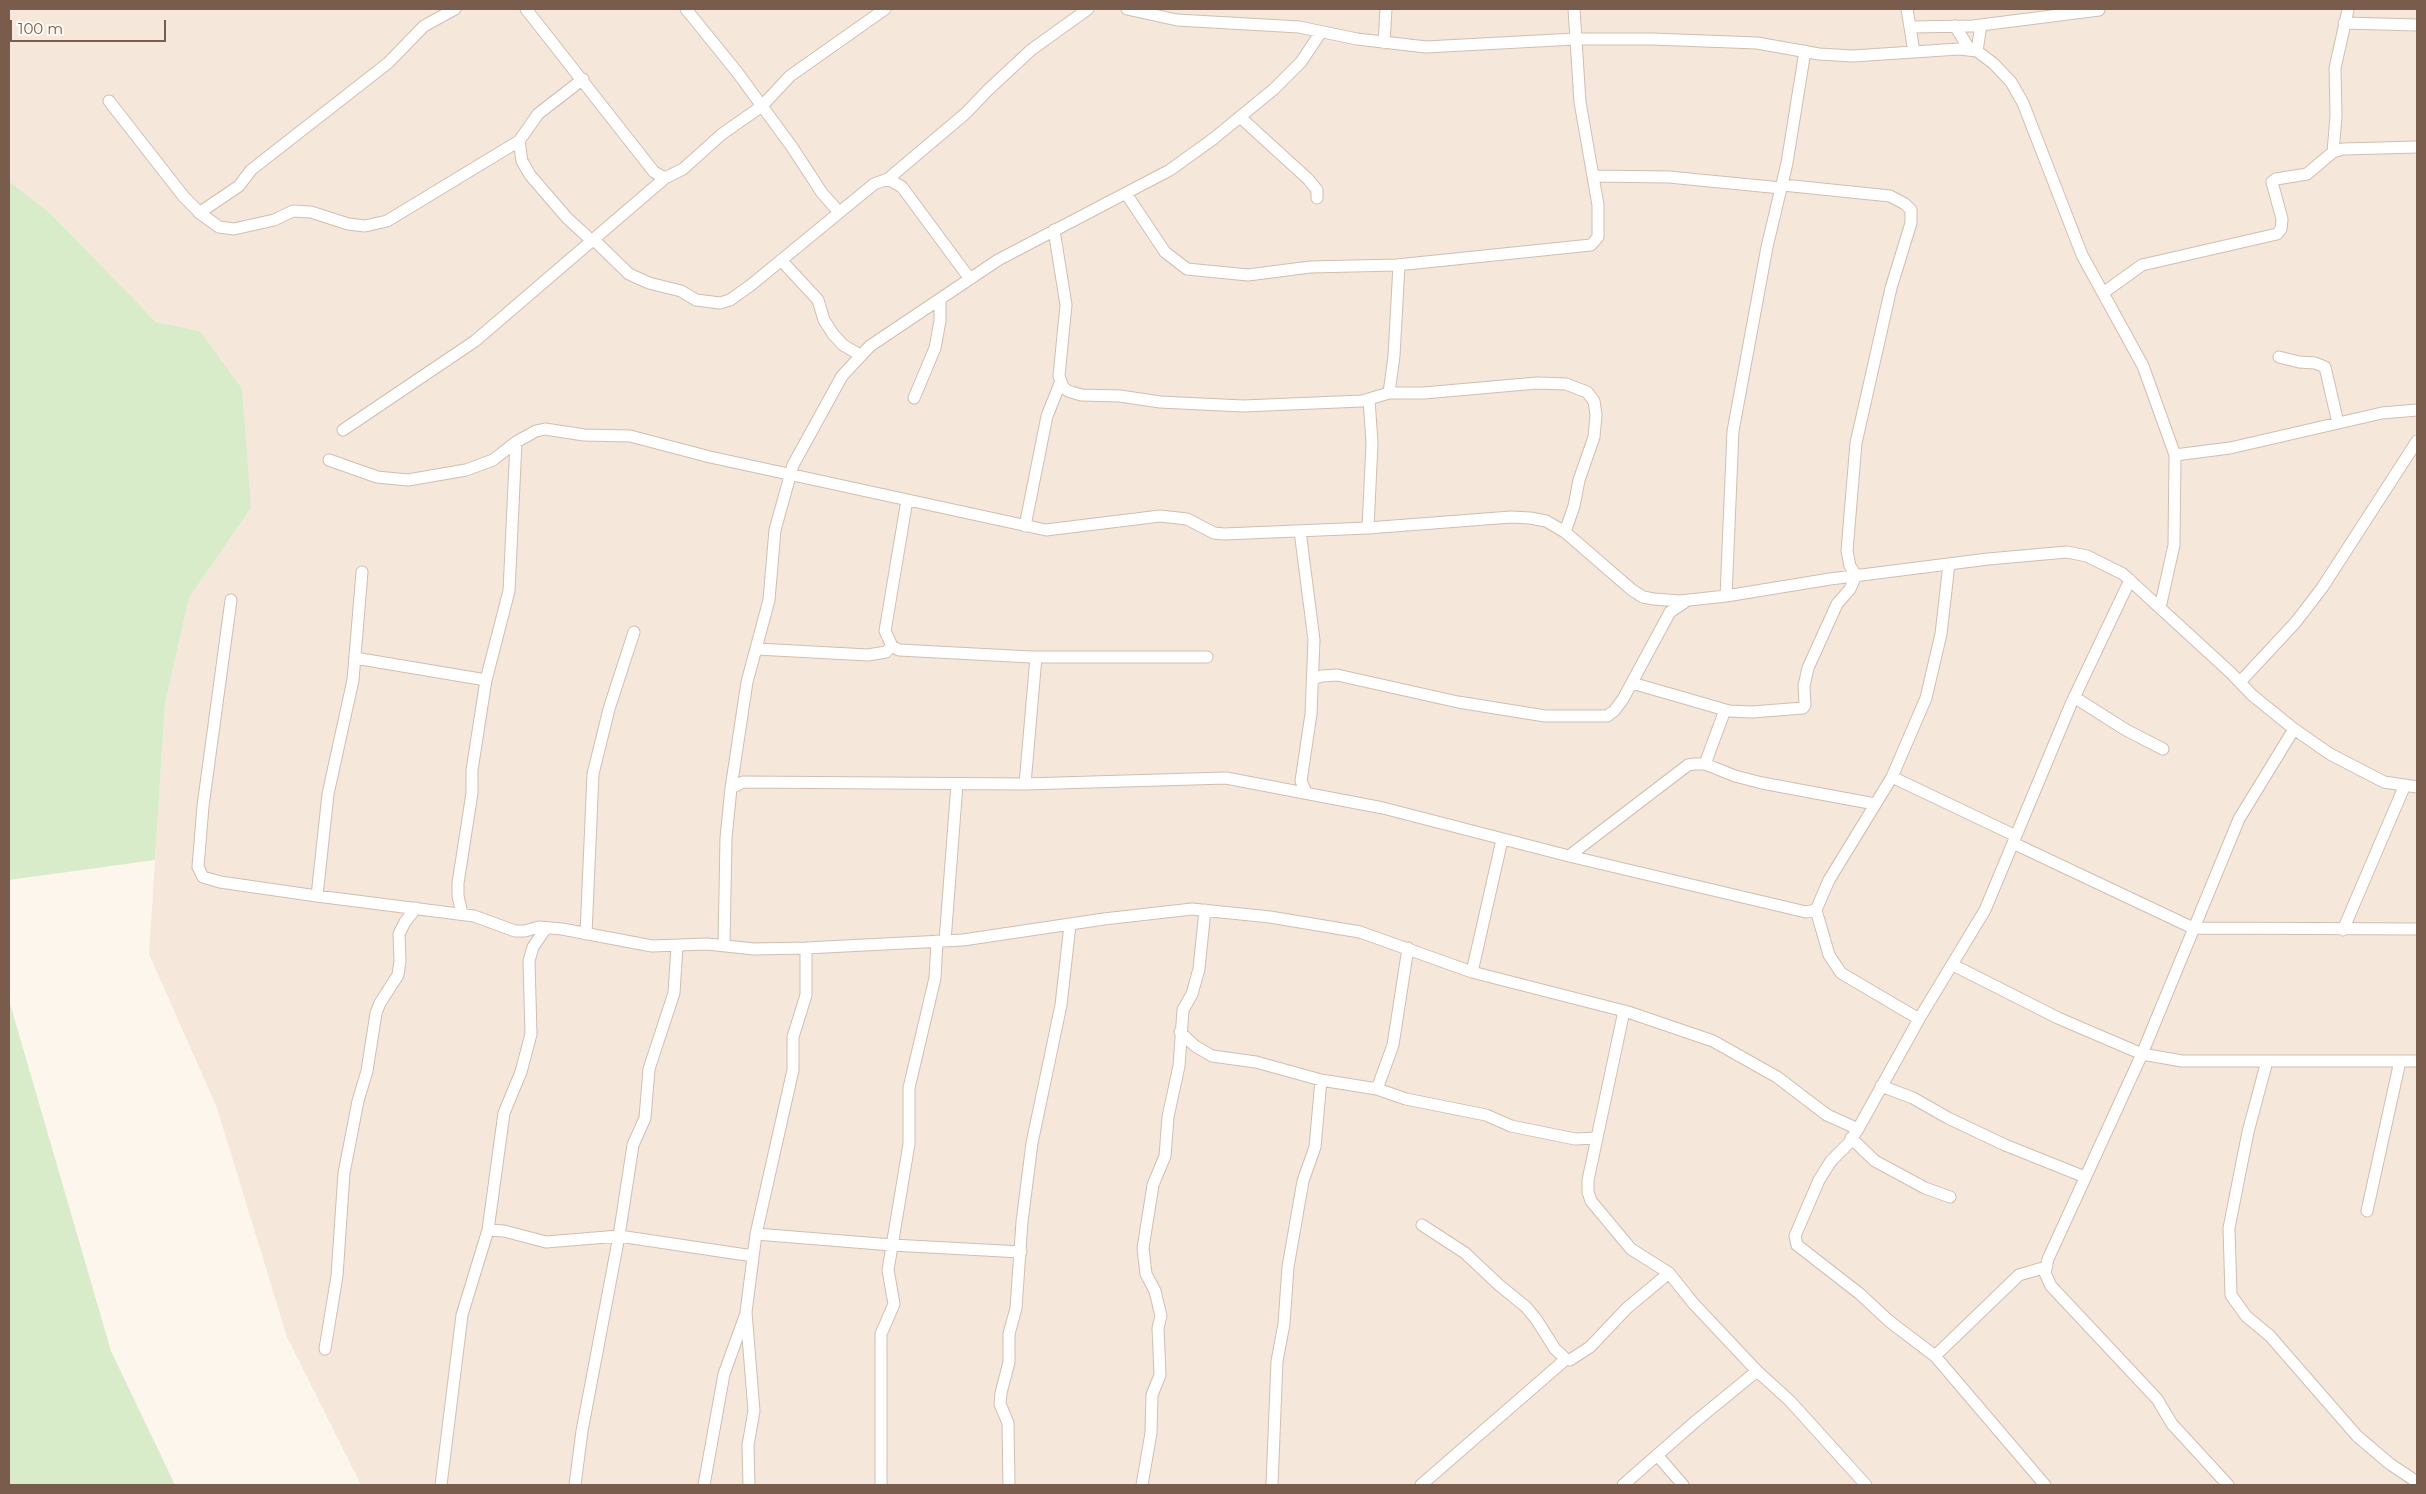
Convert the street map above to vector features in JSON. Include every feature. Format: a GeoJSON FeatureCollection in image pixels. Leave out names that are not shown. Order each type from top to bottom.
{"type":"FeatureCollection","features":[{"type":"Feature","properties":{"kind":"street"},"geometry":{"type":"LineString","coordinates":[[200,213],[239,186],[251,170],[388,63],[424,26],[455,9]]}},
{"type":"Feature","properties":{"kind":"street"},"geometry":{"type":"LineString","coordinates":[[526,9],[583,79],[654,172],[665,178]]}},
{"type":"Feature","properties":{"kind":"street"},"geometry":{"type":"LineString","coordinates":[[686,9],[762,106],[822,193],[839,212]]}},
{"type":"Feature","properties":{"kind":"street"},"geometry":{"type":"LineString","coordinates":[[343,430],[475,341],[665,178],[683,169],[722,134],[762,106],[790,76],[885,9]]}},
{"type":"Feature","properties":{"kind":"street"},"geometry":{"type":"LineString","coordinates":[[519,141],[522,161],[530,175],[567,218],[629,274],[648,283],[681,291],[703,302],[720,303],[730,300],[874,184],[888,179],[966,113],[1031,50],[1088,9]]}},
{"type":"Feature","properties":{"kind":"street"},"geometry":{"type":"LineString","coordinates":[[1127,9],[1177,20],[1299,27],[1384,43],[1426,47],[1575,39],[1757,43],[1853,56],[1959,48],[1973,51],[1994,64],[2005,76],[2023,103],[2082,255],[2143,366],[2175,455],[2174,546],[2160,608]]}},
{"type":"Feature","properties":{"kind":"street"},"geometry":{"type":"LineString","coordinates":[[1384,43],[1386,9]]}},
{"type":"Feature","properties":{"kind":"street"},"geometry":{"type":"LineString","coordinates":[[1126,195],[1165,252],[1187,269],[1248,275],[1310,267],[1399,265],[1591,245],[1598,237],[1598,205],[1580,102],[1574,9]]}},
{"type":"Feature","properties":{"kind":"street"},"geometry":{"type":"LineString","coordinates":[[1907,9],[1914,52]]}},
{"type":"Feature","properties":{"kind":"street"},"geometry":{"type":"LineString","coordinates":[[1910,27],[1981,25],[2099,10]]}},
{"type":"Feature","properties":{"kind":"street"},"geometry":{"type":"LineString","coordinates":[[2333,152],[2336,116],[2335,68],[2348,10]]}},
{"type":"Feature","properties":{"kind":"street"},"geometry":{"type":"LineString","coordinates":[[2344,23],[2417,25]]}},
{"type":"Feature","properties":{"kind":"street"},"geometry":{"type":"LineString","coordinates":[[1973,51],[1981,25]]}},
{"type":"Feature","properties":{"kind":"street"},"geometry":{"type":"LineString","coordinates":[[1955,26],[1973,51]]}},
{"type":"Feature","properties":{"kind":"street"},"geometry":{"type":"LineString","coordinates":[[724,945],[726,838],[731,788],[740,719],[769,600],[775,530],[790,474],[798,454],[834,387],[860,356],[998,260],[1126,195],[1170,170],[1274,89],[1301,62],[1321,32]]}},
{"type":"Feature","properties":{"kind":"street"},"geometry":{"type":"LineString","coordinates":[[1726,596],[1733,431],[1765,256],[1782,186],[1805,51]]}},
{"type":"Feature","properties":{"kind":"street"},"geometry":{"type":"LineString","coordinates":[[109,101],[169,179],[200,213],[219,227],[234,229],[274,220],[294,212],[311,212],[348,224],[365,226],[378,225],[519,141],[538,114],[583,79]]}},
{"type":"Feature","properties":{"kind":"street"},"geometry":{"type":"LineString","coordinates":[[1240,116],[1308,180],[1317,190],[1316,198]]}},
{"type":"Feature","properties":{"kind":"street"},"geometry":{"type":"LineString","coordinates":[[2103,293],[2142,266],[2277,234],[2281,229],[2282,219],[2272,182],[2276,179],[2307,174],[2333,152],[2343,149],[2417,146]]}},
{"type":"Feature","properties":{"kind":"street"},"geometry":{"type":"LineString","coordinates":[[1593,176],[1669,177],[1890,196],[1905,204],[1911,210],[1911,223],[1891,288],[1856,443],[1847,551],[1850,566],[1856,575]]}},
{"type":"Feature","properties":{"kind":"street"},"geometry":{"type":"LineString","coordinates":[[888,179],[902,187],[970,279]]}},
{"type":"Feature","properties":{"kind":"street"},"geometry":{"type":"LineString","coordinates":[[1054,230],[1066,305],[1059,376],[1063,387],[1072,393],[1160,402],[1243,406],[1362,401],[1389,393],[1462,390],[1537,383],[1566,384],[1587,392],[1594,401],[1595,428],[1565,532]]}},
{"type":"Feature","properties":{"kind":"street"},"geometry":{"type":"LineString","coordinates":[[781,260],[818,300],[824,320],[833,334],[843,345],[860,356]]}},
{"type":"Feature","properties":{"kind":"street"},"geometry":{"type":"LineString","coordinates":[[1389,393],[1394,356],[1399,265]]}},
{"type":"Feature","properties":{"kind":"street"},"geometry":{"type":"LineString","coordinates":[[914,398],[935,348],[940,321],[940,299]]}},
{"type":"Feature","properties":{"kind":"street"},"geometry":{"type":"LineString","coordinates":[[2279,357],[2299,362],[2316,362],[2325,366],[2338,422]]}},
{"type":"Feature","properties":{"kind":"street"},"geometry":{"type":"LineString","coordinates":[[1025,526],[1047,416],[1061,381]]}},
{"type":"Feature","properties":{"kind":"street"},"geometry":{"type":"LineString","coordinates":[[1368,399],[1372,415],[1368,528]]}},
{"type":"Feature","properties":{"kind":"street"},"geometry":{"type":"LineString","coordinates":[[2175,455],[2230,448],[2338,422],[2398,410],[2417,410]]}},
{"type":"Feature","properties":{"kind":"street"},"geometry":{"type":"LineString","coordinates":[[329,460],[377,477],[408,480],[466,470],[492,460],[516,442],[536,431],[545,429],[584,435],[630,436],[710,457],[1046,530],[1174,516],[1187,519],[1214,533],[1224,534],[1368,528],[1511,517],[1546,521],[1565,532],[1637,594],[1649,598],[1669,600],[1726,596],[1856,575],[2067,552],[2087,556],[2112,566],[2130,580],[2252,695],[2294,729],[2330,754],[2384,782],[2417,787]]}},
{"type":"Feature","properties":{"kind":"street"},"geometry":{"type":"LineString","coordinates":[[2240,682],[2295,622],[2322,588],[2417,441]]}},
{"type":"Feature","properties":{"kind":"street"},"geometry":{"type":"LineString","coordinates":[[462,914],[458,896],[458,883],[486,680],[509,592],[516,442]]}},
{"type":"Feature","properties":{"kind":"street"},"geometry":{"type":"LineString","coordinates":[[907,500],[885,631],[892,646],[899,650],[1036,657],[1207,657]]}},
{"type":"Feature","properties":{"kind":"street"},"geometry":{"type":"LineString","coordinates":[[1300,531],[1314,640],[1313,679],[1301,781],[1306,792]]}},
{"type":"Feature","properties":{"kind":"street"},"geometry":{"type":"LineString","coordinates":[[1919,1019],[1841,973],[1828,955],[1816,910],[1822,894],[1892,777],[1926,698],[1941,634],[1950,564]]}},
{"type":"Feature","properties":{"kind":"street"},"geometry":{"type":"LineString","coordinates":[[317,896],[328,794],[353,680],[362,572]]}},
{"type":"Feature","properties":{"kind":"street"},"geometry":{"type":"LineString","coordinates":[[1632,683],[1725,710],[1752,712],[1803,708],[1805,705],[1804,686],[1808,668],[1837,604],[1850,588],[1856,575]]}},
{"type":"Feature","properties":{"kind":"street"},"geometry":{"type":"LineString","coordinates":[[2045,1485],[1935,1356],[1889,1321],[1860,1294],[1797,1245],[1795,1236],[1819,1180],[1831,1161],[1858,1129],[1919,1019],[1986,910],[2074,697],[2130,580]]}},
{"type":"Feature","properties":{"kind":"street"},"geometry":{"type":"LineString","coordinates":[[231,600],[203,806],[198,867],[204,877],[220,882],[474,916],[515,931],[546,928],[652,946],[724,945],[754,949],[941,941],[1192,909],[1270,917],[1360,932],[1472,972],[1624,1011],[1713,1041],[1777,1076],[1827,1115],[1858,1129]]}},
{"type":"Feature","properties":{"kind":"street"},"geometry":{"type":"LineString","coordinates":[[1669,600],[1670,612]]}},
{"type":"Feature","properties":{"kind":"street"},"geometry":{"type":"LineString","coordinates":[[1313,679],[1331,674],[1458,702],[1544,716],[1607,716],[1614,711],[1632,683],[1670,612],[1688,600]]}},
{"type":"Feature","properties":{"kind":"street"},"geometry":{"type":"LineString","coordinates":[[586,934],[593,774],[609,709],[634,632]]}},
{"type":"Feature","properties":{"kind":"street"},"geometry":{"type":"LineString","coordinates":[[756,649],[868,655],[886,652],[892,646]]}},
{"type":"Feature","properties":{"kind":"street"},"geometry":{"type":"LineString","coordinates":[[1025,784],[1036,657]]}},
{"type":"Feature","properties":{"kind":"street"},"geometry":{"type":"LineString","coordinates":[[355,658],[486,680]]}},
{"type":"Feature","properties":{"kind":"street"},"geometry":{"type":"LineString","coordinates":[[2074,697],[2126,730],[2163,749]]}},
{"type":"Feature","properties":{"kind":"street"},"geometry":{"type":"LineString","coordinates":[[1705,764],[1725,710]]}},
{"type":"Feature","properties":{"kind":"street"},"geometry":{"type":"LineString","coordinates":[[2228,1485],[2172,1424],[2158,1399],[2051,1286],[2045,1273],[2046,1267],[2142,1054],[2239,819],[2294,729]]}},
{"type":"Feature","properties":{"kind":"street"},"geometry":{"type":"LineString","coordinates":[[1569,856],[1688,765],[1705,764],[1736,776],[1762,783],[1876,804]]}},
{"type":"Feature","properties":{"kind":"street"},"geometry":{"type":"LineString","coordinates":[[734,773],[742,782]]}},
{"type":"Feature","properties":{"kind":"street"},"geometry":{"type":"LineString","coordinates":[[1892,777],[2014,840],[2193,928],[2417,930]]}},
{"type":"Feature","properties":{"kind":"street"},"geometry":{"type":"LineString","coordinates":[[731,788],[742,782],[1025,784],[1226,778],[1383,808],[1502,840],[1806,912],[1816,910]]}},
{"type":"Feature","properties":{"kind":"street"},"geometry":{"type":"LineString","coordinates":[[1291,789],[1301,781]]}},
{"type":"Feature","properties":{"kind":"street"},"geometry":{"type":"LineString","coordinates":[[880,1485],[881,1334],[894,1304],[888,1270],[909,1144],[909,1088],[935,978],[941,941],[957,784]]}},
{"type":"Feature","properties":{"kind":"street"},"geometry":{"type":"LineString","coordinates":[[2343,930],[2405,785]]}},
{"type":"Feature","properties":{"kind":"street"},"geometry":{"type":"LineString","coordinates":[[1472,972],[1502,840]]}},
{"type":"Feature","properties":{"kind":"street"},"geometry":{"type":"LineString","coordinates":[[325,1349],[338,1276],[344,1173],[366,1071],[376,1013],[380,1003],[398,976],[400,961],[399,934],[405,922],[416,908]]}},
{"type":"Feature","properties":{"kind":"street"},"geometry":{"type":"LineString","coordinates":[[1142,1485],[1151,1433],[1152,1395],[1160,1375],[1158,1328],[1160,1316],[1155,1291],[1146,1274],[1143,1248],[1152,1185],[1160,1171],[1165,1156],[1168,1117],[1179,1066],[1183,1010],[1192,994],[1199,969],[1205,910]]}},
{"type":"Feature","properties":{"kind":"street"},"geometry":{"type":"LineString","coordinates":[[1009,1485],[1008,1423],[1000,1404],[1001,1393],[1010,1362],[1009,1334],[1016,1308],[1022,1222],[1032,1143],[1060,1005],[1070,925]]}},
{"type":"Feature","properties":{"kind":"street"},"geometry":{"type":"LineString","coordinates":[[441,1485],[462,1314],[488,1230],[504,1113],[521,1072],[531,1034],[532,1013],[529,961],[533,947],[546,928]]}},
{"type":"Feature","properties":{"kind":"street"},"geometry":{"type":"LineString","coordinates":[[575,1485],[582,1431],[604,1302],[619,1236],[633,1144],[645,1118],[649,1069],[674,993],[677,946]]}},
{"type":"Feature","properties":{"kind":"street"},"geometry":{"type":"LineString","coordinates":[[749,1485],[748,1446],[754,1411],[746,1312],[756,1234],[793,1070],[793,1037],[806,995],[806,948]]}},
{"type":"Feature","properties":{"kind":"street"},"geometry":{"type":"LineString","coordinates":[[1377,1089],[1393,1045],[1408,948]]}},
{"type":"Feature","properties":{"kind":"street"},"geometry":{"type":"LineString","coordinates":[[1953,965],[2058,1018],[2142,1054],[2182,1061],[2417,1060]]}},
{"type":"Feature","properties":{"kind":"street"},"geometry":{"type":"LineString","coordinates":[[1624,1011],[1588,1180],[1588,1192],[1591,1201],[1631,1249],[1669,1273],[1693,1303],[1757,1371],[1790,1400],[1866,1485]]}},
{"type":"Feature","properties":{"kind":"street"},"geometry":{"type":"LineString","coordinates":[[1180,1032],[1195,1046],[1212,1056],[1256,1062],[1321,1080],[1377,1089],[1406,1099],[1486,1115],[1512,1126],[1575,1139],[1596,1138]]}},
{"type":"Feature","properties":{"kind":"street"},"geometry":{"type":"LineString","coordinates":[[2267,1061],[2248,1132],[2229,1228],[2231,1295],[2246,1316],[2270,1336],[2357,1436],[2390,1464],[2417,1482]]}},
{"type":"Feature","properties":{"kind":"street"},"geometry":{"type":"LineString","coordinates":[[2367,1211],[2400,1061]]}},
{"type":"Feature","properties":{"kind":"street"},"geometry":{"type":"LineString","coordinates":[[1272,1485],[1277,1361],[1284,1324],[1288,1267],[1303,1181],[1315,1147],[1321,1080]]}},
{"type":"Feature","properties":{"kind":"street"},"geometry":{"type":"LineString","coordinates":[[1881,1086],[1913,1098],[1948,1118],[2005,1145],[2086,1177]]}},
{"type":"Feature","properties":{"kind":"street"},"geometry":{"type":"LineString","coordinates":[[1851,1138],[1875,1161],[1925,1188],[1950,1197]]}},
{"type":"Feature","properties":{"kind":"street"},"geometry":{"type":"LineString","coordinates":[[1422,1225],[1465,1253],[1526,1307],[1536,1319],[1554,1349],[1570,1360],[1590,1347],[1627,1308],[1669,1273]]}},
{"type":"Feature","properties":{"kind":"street"},"geometry":{"type":"LineString","coordinates":[[488,1230],[504,1231],[546,1242],[619,1236],[753,1256]]}},
{"type":"Feature","properties":{"kind":"street"},"geometry":{"type":"LineString","coordinates":[[756,1234],[892,1246],[1021,1252]]}},
{"type":"Feature","properties":{"kind":"street"},"geometry":{"type":"LineString","coordinates":[[1935,1356],[2019,1275],[2046,1267]]}},
{"type":"Feature","properties":{"kind":"street"},"geometry":{"type":"LineString","coordinates":[[704,1485],[724,1374],[746,1312]]}},
{"type":"Feature","properties":{"kind":"street"},"geometry":{"type":"LineString","coordinates":[[1421,1485],[1566,1359]]}},
{"type":"Feature","properties":{"kind":"street"},"geometry":{"type":"LineString","coordinates":[[1623,1485],[1757,1371]]}},
{"type":"Feature","properties":{"kind":"street"},"geometry":{"type":"LineString","coordinates":[[1658,1455],[1683,1485]]}},
{"type":"Feature","properties":{"kind":"shaded area"},"geometry":{"type":"Polygon","coordinates":[[[9,9],[2417,9],[2417,1485],[361,1485],[287,1337],[217,1108],[149,954],[165,704],[189,598],[251,508],[200,331],[156,322],[50,213],[9,181],[9,9]]]}},
{"type":"Feature","properties":{"kind":"green space"},"geometry":{"type":"Polygon","coordinates":[[[9,181],[50,213],[156,322],[200,331],[242,389],[251,508],[189,598],[165,704],[155,860],[9,880],[9,181]]]}},
{"type":"Feature","properties":{"kind":"green space"},"geometry":{"type":"Polygon","coordinates":[[[9,1000],[111,1351],[175,1485],[9,1485],[9,1000]]]}}]}
